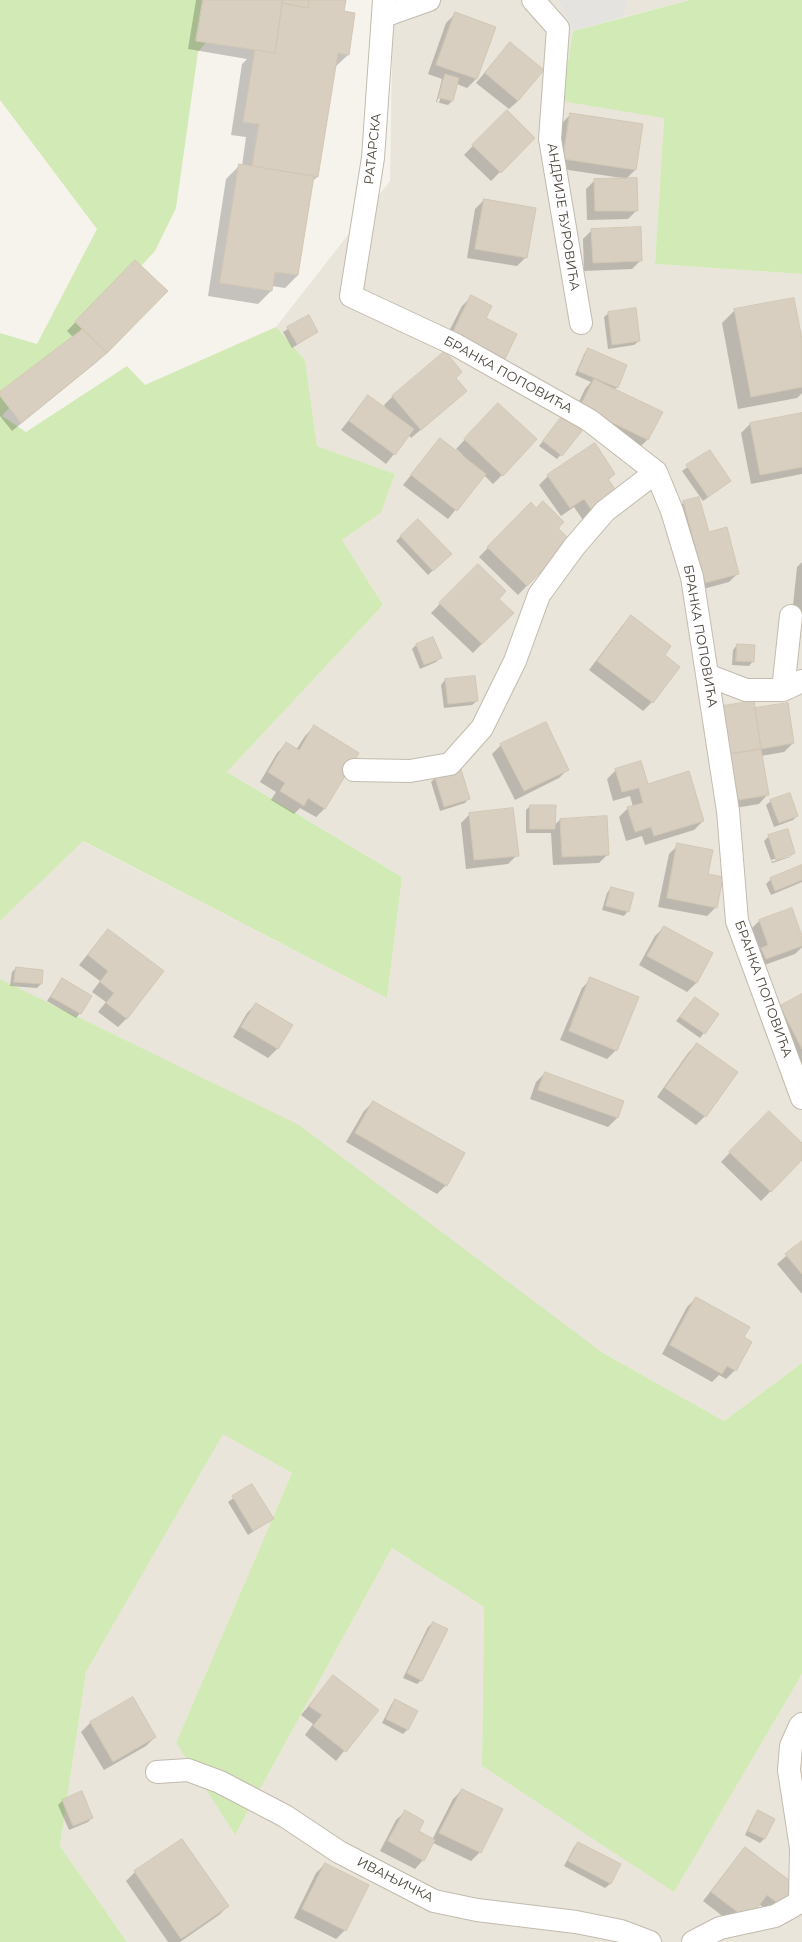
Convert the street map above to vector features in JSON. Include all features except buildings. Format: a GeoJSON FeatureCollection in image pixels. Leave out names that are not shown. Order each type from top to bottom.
{"type":"FeatureCollection","features":[{"type":"Feature","properties":{"kind":"street"},"geometry":{"type":"LineString","coordinates":[[384,8],[429,0]]}},
{"type":"Feature","properties":{"kind":"street","name":"АНДРИЈЕ ЂУРОВИЋА"},"geometry":{"type":"LineString","coordinates":[[533,0],[558,28],[550,139],[581,323]]}},
{"type":"Feature","properties":{"kind":"street","name":"РАТАРСКА"},"geometry":{"type":"LineString","coordinates":[[351,296],[374,158],[384,8]]}},
{"type":"Feature","properties":{"kind":"street","name":"БРАНКА ПОПОВИЋА"},"geometry":{"type":"LineString","coordinates":[[351,296],[456,345],[589,420],[656,472],[672,511],[692,577],[728,811],[737,921],[802,1098]]}},
{"type":"Feature","properties":{"kind":"street"},"geometry":{"type":"LineString","coordinates":[[354,770],[410,771],[450,764],[482,728],[516,661],[539,595],[574,546],[605,511],[656,472]]}},
{"type":"Feature","properties":{"kind":"street"},"geometry":{"type":"LineString","coordinates":[[707,675],[746,690],[792,685],[791,616]]}},
{"type":"Feature","properties":{"kind":"street"},"geometry":{"type":"LineString","coordinates":[[693,1942],[720,1928],[775,1916],[800,1902],[801,1848],[789,1770],[791,1746],[802,1724]]}},
{"type":"Feature","properties":{"kind":"street","name":"ИВАЊИЧКА"},"geometry":{"type":"LineString","coordinates":[[157,1772],[188,1770],[220,1782],[286,1816],[339,1852],[434,1900],[477,1910],[512,1913],[576,1922],[621,1931],[650,1942]]}},
{"type":"Feature","properties":{"kind":"shaded area"},"geometry":{"type":"Polygon","coordinates":[[[393,0],[558,0],[573,31],[561,100],[664,117],[655,264],[802,274],[802,1363],[724,1421],[603,1353],[89,1024],[0,979],[0,921],[82,841],[387,998],[402,877],[227,772],[383,605],[342,540],[381,513],[395,474],[317,446],[305,360],[276,327],[390,181],[393,0]]]}},
{"type":"Feature","properties":{"kind":"shaded area"},"geometry":{"type":"Polygon","coordinates":[[[558,0],[628,0],[624,17],[573,31],[558,0]]]}},
{"type":"Feature","properties":{"kind":"shaded area"},"geometry":{"type":"Polygon","coordinates":[[[628,0],[690,0],[624,17],[628,0]]]}},
{"type":"Feature","properties":{"kind":"shaded area"},"geometry":{"type":"Polygon","coordinates":[[[223,1433],[292,1473],[176,1743],[235,1835],[392,1548],[484,1607],[482,1766],[674,1891],[802,1674],[802,1942],[127,1942],[60,1846],[86,1672],[223,1433]]]}},
{"type":"Feature","properties":{"kind":"green space"},"geometry":{"type":"Polygon","coordinates":[[[0,0],[242,0],[198,52],[176,208],[155,251],[2,416],[26,432],[127,366],[145,385],[276,327],[305,360],[317,446],[395,474],[381,513],[342,540],[383,605],[227,772],[402,877],[387,998],[83,841],[0,921],[0,333],[37,344],[97,229],[0,100],[0,0]]]}},
{"type":"Feature","properties":{"kind":"green space"},"geometry":{"type":"Polygon","coordinates":[[[690,0],[802,0],[802,274],[655,264],[664,118],[561,101],[573,31],[690,0]]]}},
{"type":"Feature","properties":{"kind":"green space"},"geometry":{"type":"Polygon","coordinates":[[[0,979],[299,1125],[603,1353],[724,1421],[802,1363],[802,1674],[674,1892],[482,1766],[484,1607],[392,1548],[235,1835],[176,1743],[292,1473],[223,1434],[86,1672],[60,1846],[127,1942],[0,1942],[0,979]]]}}]}
